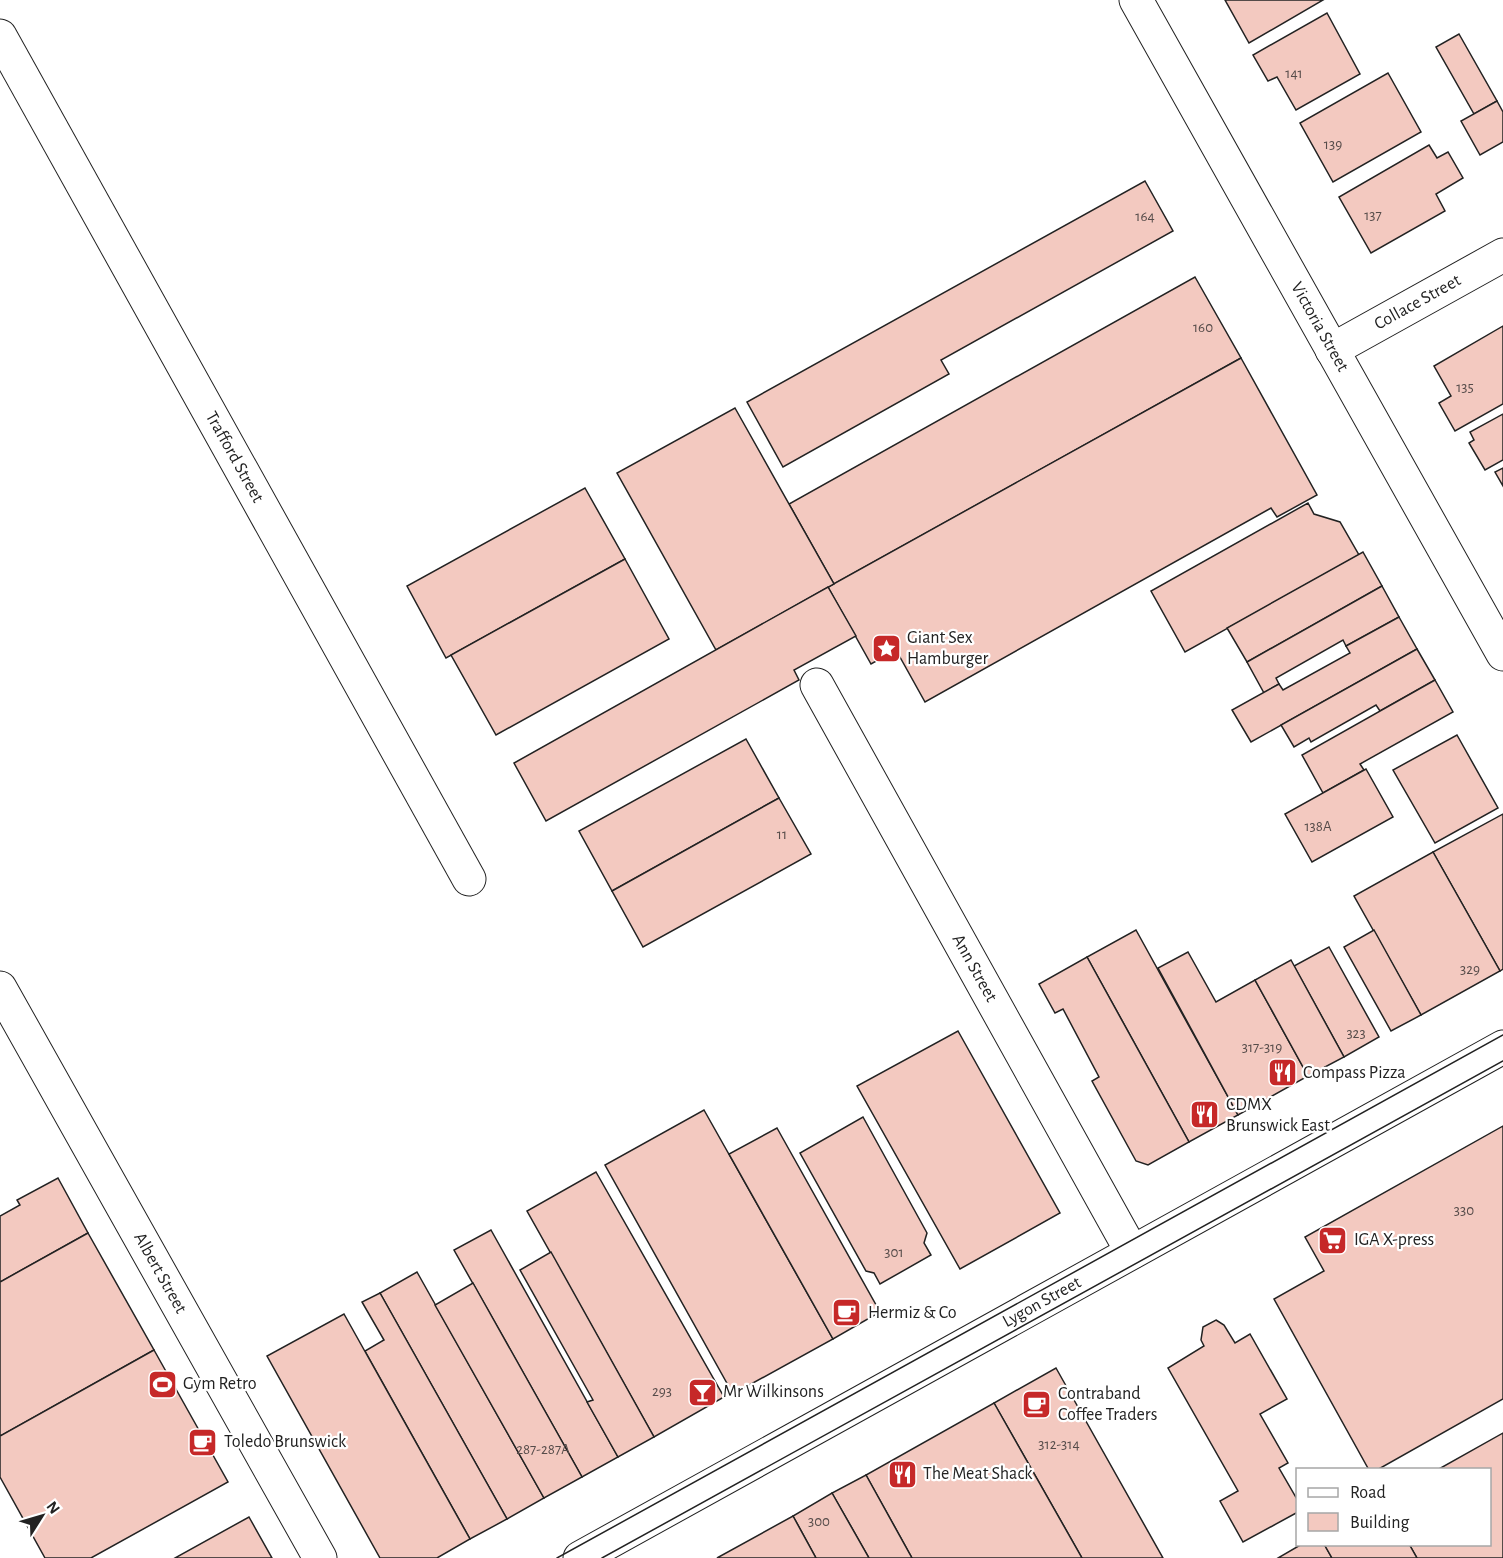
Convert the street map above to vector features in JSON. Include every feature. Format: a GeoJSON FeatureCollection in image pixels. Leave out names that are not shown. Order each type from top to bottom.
{"type":"FeatureCollection","features":[{"type":"Feature","properties":{"kind":"street","name":"Victoria Street"},"geometry":{"type":"LineString","coordinates":[[1136,0],[1503,654]]}},
{"type":"Feature","properties":{"kind":"street","name":"Trafford Street"},"geometry":{"type":"LineString","coordinates":[[0,36],[469,879]]}},
{"type":"Feature","properties":{"kind":"street","name":"Collace Street"},"geometry":{"type":"LineString","coordinates":[[1332,350],[1503,255]]}},
{"type":"Feature","properties":{"kind":"street","name":"Ann Street"},"geometry":{"type":"LineString","coordinates":[[818,685],[1132,1252]]}},
{"type":"Feature","properties":{"kind":"street","name":"Albert Street"},"geometry":{"type":"LineString","coordinates":[[0,988],[320,1558]]}},
{"type":"Feature","properties":{"kind":"street","name":"Lygon Street"},"geometry":{"type":"LineString","coordinates":[[580,1558],[1503,1047]]}},
{"type":"Feature","properties":{"kind":"building"},"geometry":{"type":"Polygon","coordinates":[[[1225,0],[1323,0],[1249,43],[1225,0]]]}},
{"type":"Feature","properties":{"kind":"building"},"geometry":{"type":"Polygon","coordinates":[[[1327,13],[1360,74],[1296,110],[1277,77],[1268,81],[1253,55],[1327,13]]]}},
{"type":"Feature","properties":{"kind":"building"},"geometry":{"type":"Polygon","coordinates":[[[1459,34],[1497,101],[1474,114],[1436,47],[1459,34]]]}},
{"type":"Feature","properties":{"kind":"building"},"geometry":{"type":"Polygon","coordinates":[[[1388,73],[1421,132],[1333,182],[1300,123],[1388,73]]]}},
{"type":"Feature","properties":{"kind":"building"},"geometry":{"type":"Polygon","coordinates":[[[1497,101],[1503,112],[1503,142],[1480,155],[1461,121],[1497,101]]]}},
{"type":"Feature","properties":{"kind":"building"},"geometry":{"type":"Polygon","coordinates":[[[1429,145],[1437,158],[1448,152],[1463,178],[1436,194],[1445,211],[1371,253],[1339,197],[1429,145]]]}},
{"type":"Feature","properties":{"kind":"building"},"geometry":{"type":"Polygon","coordinates":[[[1145,181],[1173,231],[941,360],[949,374],[783,467],[747,402],[1145,181]]]}},
{"type":"Feature","properties":{"kind":"building"},"geometry":{"type":"Polygon","coordinates":[[[1195,277],[1241,358],[834,584],[789,504],[1195,277]]]}},
{"type":"Feature","properties":{"kind":"building"},"geometry":{"type":"Polygon","coordinates":[[[1503,326],[1503,404],[1455,431],[1439,403],[1451,396],[1434,366],[1503,326]]]}},
{"type":"Feature","properties":{"kind":"building"},"geometry":{"type":"Polygon","coordinates":[[[1241,358],[1317,495],[1277,517],[1271,508],[925,702],[896,650],[871,664],[828,587],[1241,358]]]}},
{"type":"Feature","properties":{"kind":"building"},"geometry":{"type":"Polygon","coordinates":[[[735,408],[834,584],[716,650],[617,473],[735,408]]]}},
{"type":"Feature","properties":{"kind":"building"},"geometry":{"type":"Polygon","coordinates":[[[1503,414],[1503,460],[1485,470],[1469,443],[1474,440],[1470,432],[1503,414]]]}},
{"type":"Feature","properties":{"kind":"building"},"geometry":{"type":"Polygon","coordinates":[[[1503,468],[1503,486],[1495,472],[1503,468]]]}},
{"type":"Feature","properties":{"kind":"building"},"geometry":{"type":"Polygon","coordinates":[[[585,488],[625,559],[446,658],[407,586],[585,488]]]}},
{"type":"Feature","properties":{"kind":"building"},"geometry":{"type":"Polygon","coordinates":[[[1308,503],[1314,514],[1340,522],[1359,555],[1185,652],[1151,591],[1308,503]]]}},
{"type":"Feature","properties":{"kind":"building"},"geometry":{"type":"Polygon","coordinates":[[[1363,552],[1382,586],[1247,662],[1227,628],[1363,552]]]}},
{"type":"Feature","properties":{"kind":"building"},"geometry":{"type":"Polygon","coordinates":[[[625,559],[669,639],[496,735],[451,655],[625,559]]]}},
{"type":"Feature","properties":{"kind":"building"},"geometry":{"type":"Polygon","coordinates":[[[1382,586],[1399,617],[1346,646],[1343,640],[1276,678],[1279,684],[1264,693],[1247,662],[1382,586]]]}},
{"type":"Feature","properties":{"kind":"building"},"geometry":{"type":"Polygon","coordinates":[[[828,587],[856,636],[794,670],[799,680],[546,821],[514,763],[828,587]]]}},
{"type":"Feature","properties":{"kind":"building"},"geometry":{"type":"Polygon","coordinates":[[[1399,617],[1417,649],[1251,742],[1232,710],[1279,684],[1283,690],[1350,653],[1346,646],[1399,617]]]}},
{"type":"Feature","properties":{"kind":"building"},"geometry":{"type":"Polygon","coordinates":[[[1417,649],[1435,680],[1380,711],[1376,705],[1311,742],[1309,738],[1294,747],[1281,725],[1417,649]]]}},
{"type":"Feature","properties":{"kind":"building"},"geometry":{"type":"Polygon","coordinates":[[[1435,680],[1453,712],[1360,764],[1364,770],[1323,793],[1302,755],[1435,680]]]}},
{"type":"Feature","properties":{"kind":"building"},"geometry":{"type":"Polygon","coordinates":[[[1457,735],[1498,808],[1435,843],[1393,770],[1457,735]]]}},
{"type":"Feature","properties":{"kind":"building"},"geometry":{"type":"Polygon","coordinates":[[[746,739],[779,798],[612,891],[579,831],[746,739]]]}},
{"type":"Feature","properties":{"kind":"building"},"geometry":{"type":"Polygon","coordinates":[[[1366,769],[1393,817],[1312,862],[1285,814],[1366,769]]]}},
{"type":"Feature","properties":{"kind":"building"},"geometry":{"type":"Polygon","coordinates":[[[779,798],[811,854],[643,947],[612,891],[779,798]]]}},
{"type":"Feature","properties":{"kind":"building"},"geometry":{"type":"Polygon","coordinates":[[[1503,814],[1503,969],[1500,971],[1433,852],[1503,814]]]}},
{"type":"Feature","properties":{"kind":"building"},"geometry":{"type":"Polygon","coordinates":[[[1433,852],[1500,971],[1421,1015],[1354,896],[1433,852]]]}},
{"type":"Feature","properties":{"kind":"building"},"geometry":{"type":"Polygon","coordinates":[[[1136,930],[1238,1115],[1189,1142],[1087,957],[1136,930]]]}},
{"type":"Feature","properties":{"kind":"building"},"geometry":{"type":"Polygon","coordinates":[[[1374,930],[1421,1015],[1391,1031],[1344,947],[1374,930]]]}},
{"type":"Feature","properties":{"kind":"building"},"geometry":{"type":"Polygon","coordinates":[[[1329,947],[1379,1037],[1344,1057],[1294,966],[1329,947]]]}},
{"type":"Feature","properties":{"kind":"building"},"geometry":{"type":"Polygon","coordinates":[[[1188,952],[1216,1002],[1255,980],[1308,1076],[1238,1115],[1158,968],[1188,952]]]}},
{"type":"Feature","properties":{"kind":"building"},"geometry":{"type":"Polygon","coordinates":[[[1087,957],[1189,1142],[1148,1165],[1136,1161],[1092,1081],[1099,1077],[1063,1009],[1055,1013],[1039,984],[1087,957]]]}},
{"type":"Feature","properties":{"kind":"building"},"geometry":{"type":"Polygon","coordinates":[[[1291,960],[1344,1057],[1308,1076],[1255,980],[1291,960]]]}},
{"type":"Feature","properties":{"kind":"building"},"geometry":{"type":"Polygon","coordinates":[[[958,1031],[1060,1213],[960,1269],[857,1086],[958,1031]]]}},
{"type":"Feature","properties":{"kind":"building"},"geometry":{"type":"Polygon","coordinates":[[[704,1110],[833,1339],[733,1394],[605,1165],[704,1110]]]}},
{"type":"Feature","properties":{"kind":"building"},"geometry":{"type":"Polygon","coordinates":[[[863,1117],[927,1233],[924,1243],[931,1255],[880,1284],[874,1273],[866,1271],[800,1153],[863,1117]]]}},
{"type":"Feature","properties":{"kind":"building"},"geometry":{"type":"Polygon","coordinates":[[[1503,1126],[1503,1399],[1381,1468],[1368,1468],[1274,1299],[1324,1271],[1305,1237],[1503,1126]]]}},
{"type":"Feature","properties":{"kind":"building"},"geometry":{"type":"Polygon","coordinates":[[[777,1128],[880,1312],[833,1339],[729,1154],[777,1128]]]}},
{"type":"Feature","properties":{"kind":"building"},"geometry":{"type":"Polygon","coordinates":[[[596,1172],[724,1397],[654,1437],[527,1211],[596,1172]]]}},
{"type":"Feature","properties":{"kind":"building"},"geometry":{"type":"Polygon","coordinates":[[[58,1178],[88,1233],[0,1282],[0,1216],[20,1205],[17,1200],[58,1178]]]}},
{"type":"Feature","properties":{"kind":"building"},"geometry":{"type":"Polygon","coordinates":[[[491,1230],[618,1457],[582,1477],[454,1250],[491,1230]]]}},
{"type":"Feature","properties":{"kind":"building"},"geometry":{"type":"Polygon","coordinates":[[[88,1233],[154,1350],[0,1436],[0,1282],[88,1233]]]}},
{"type":"Feature","properties":{"kind":"building"},"geometry":{"type":"Polygon","coordinates":[[[551,1252],[654,1437],[618,1457],[587,1402],[593,1400],[520,1270],[551,1252]]]}},
{"type":"Feature","properties":{"kind":"building"},"geometry":{"type":"Polygon","coordinates":[[[417,1272],[544,1498],[507,1519],[380,1293],[417,1272]]]}},
{"type":"Feature","properties":{"kind":"building"},"geometry":{"type":"Polygon","coordinates":[[[473,1283],[582,1477],[544,1498],[435,1305],[473,1283]]]}},
{"type":"Feature","properties":{"kind":"building"},"geometry":{"type":"Polygon","coordinates":[[[380,1293],[507,1519],[470,1539],[365,1351],[384,1340],[362,1302],[380,1293]]]}},
{"type":"Feature","properties":{"kind":"building"},"geometry":{"type":"Polygon","coordinates":[[[344,1314],[470,1539],[437,1558],[380,1558],[267,1356],[344,1314]]]}},
{"type":"Feature","properties":{"kind":"building"},"geometry":{"type":"Polygon","coordinates":[[[1216,1320],[1224,1325],[1235,1343],[1250,1334],[1287,1399],[1260,1414],[1288,1463],[1279,1468],[1296,1498],[1296,1513],[1243,1542],[1220,1501],[1238,1491],[1168,1368],[1204,1346],[1201,1340],[1203,1327],[1216,1320]]]}},
{"type":"Feature","properties":{"kind":"building"},"geometry":{"type":"Polygon","coordinates":[[[154,1350],[228,1482],[91,1558],[45,1558],[0,1477],[0,1436],[154,1350]]]}},
{"type":"Feature","properties":{"kind":"building"},"geometry":{"type":"Polygon","coordinates":[[[1056,1368],[1163,1558],[1082,1558],[994,1403],[1056,1368]]]}},
{"type":"Feature","properties":{"kind":"building"},"geometry":{"type":"Polygon","coordinates":[[[994,1403],[1082,1558],[912,1558],[866,1475],[994,1403]]]}},
{"type":"Feature","properties":{"kind":"building"},"geometry":{"type":"Polygon","coordinates":[[[1503,1433],[1503,1558],[1417,1558],[1410,1546],[1491,1546],[1491,1468],[1441,1468],[1503,1433]]]}},
{"type":"Feature","properties":{"kind":"building"},"geometry":{"type":"Polygon","coordinates":[[[866,1475],[912,1558],[869,1558],[832,1493],[866,1475]]]}},
{"type":"Feature","properties":{"kind":"building"},"geometry":{"type":"Polygon","coordinates":[[[832,1493],[869,1558],[816,1558],[793,1516],[832,1493]]]}},
{"type":"Feature","properties":{"kind":"building"},"geometry":{"type":"Polygon","coordinates":[[[793,1516],[816,1558],[717,1558],[793,1516]]]}},
{"type":"Feature","properties":{"kind":"building"},"geometry":{"type":"Polygon","coordinates":[[[249,1517],[272,1558],[175,1558],[249,1517]]]}},
{"type":"Feature","properties":{"kind":"building"},"geometry":{"type":"Polygon","coordinates":[[[1299,1546],[1325,1546],[1332,1558],[1278,1558],[1299,1546]]]}},
{"type":"Feature","properties":{"kind":"building"},"geometry":{"type":"Polygon","coordinates":[[[1325,1546],[1410,1546],[1417,1558],[1332,1558],[1325,1546]]]}},
{"type":"Feature","properties":{"kind":"tram line"},"geometry":{"type":"LineString","coordinates":[[557,1558],[1503,1035]]}},
{"type":"Feature","properties":{"kind":"tram line"},"geometry":{"type":"LineString","coordinates":[[602,1558],[1503,1061]]}},
{"type":"Feature","properties":{"kind":"place","name":"Giant Sex Hamburger"},"geometry":{"type":"Point","coordinates":[886,648]}},
{"type":"Feature","properties":{"kind":"place","name":"Compass Pizza"},"geometry":{"type":"Point","coordinates":[1282,1073]}},
{"type":"Feature","properties":{"kind":"place","name":"CDMX Brunswick East"},"geometry":{"type":"Point","coordinates":[1205,1115]}},
{"type":"Feature","properties":{"kind":"place","name":"IGA X-press"},"geometry":{"type":"Point","coordinates":[1333,1240]}},
{"type":"Feature","properties":{"kind":"place","name":"Hermiz & Co"},"geometry":{"type":"Point","coordinates":[847,1313]}},
{"type":"Feature","properties":{"kind":"place","name":"Gym Retro"},"geometry":{"type":"Point","coordinates":[162,1384]}},
{"type":"Feature","properties":{"kind":"place","name":"Mr Wilkinsons"},"geometry":{"type":"Point","coordinates":[702,1392]}},
{"type":"Feature","properties":{"kind":"place","name":"Contraband Coffee Traders"},"geometry":{"type":"Point","coordinates":[1037,1404]}},
{"type":"Feature","properties":{"kind":"place","name":"Toledo Brunswick"},"geometry":{"type":"Point","coordinates":[203,1442]}},
{"type":"Feature","properties":{"kind":"place","name":"The Meat Shack"},"geometry":{"type":"Point","coordinates":[902,1474]}}]}
